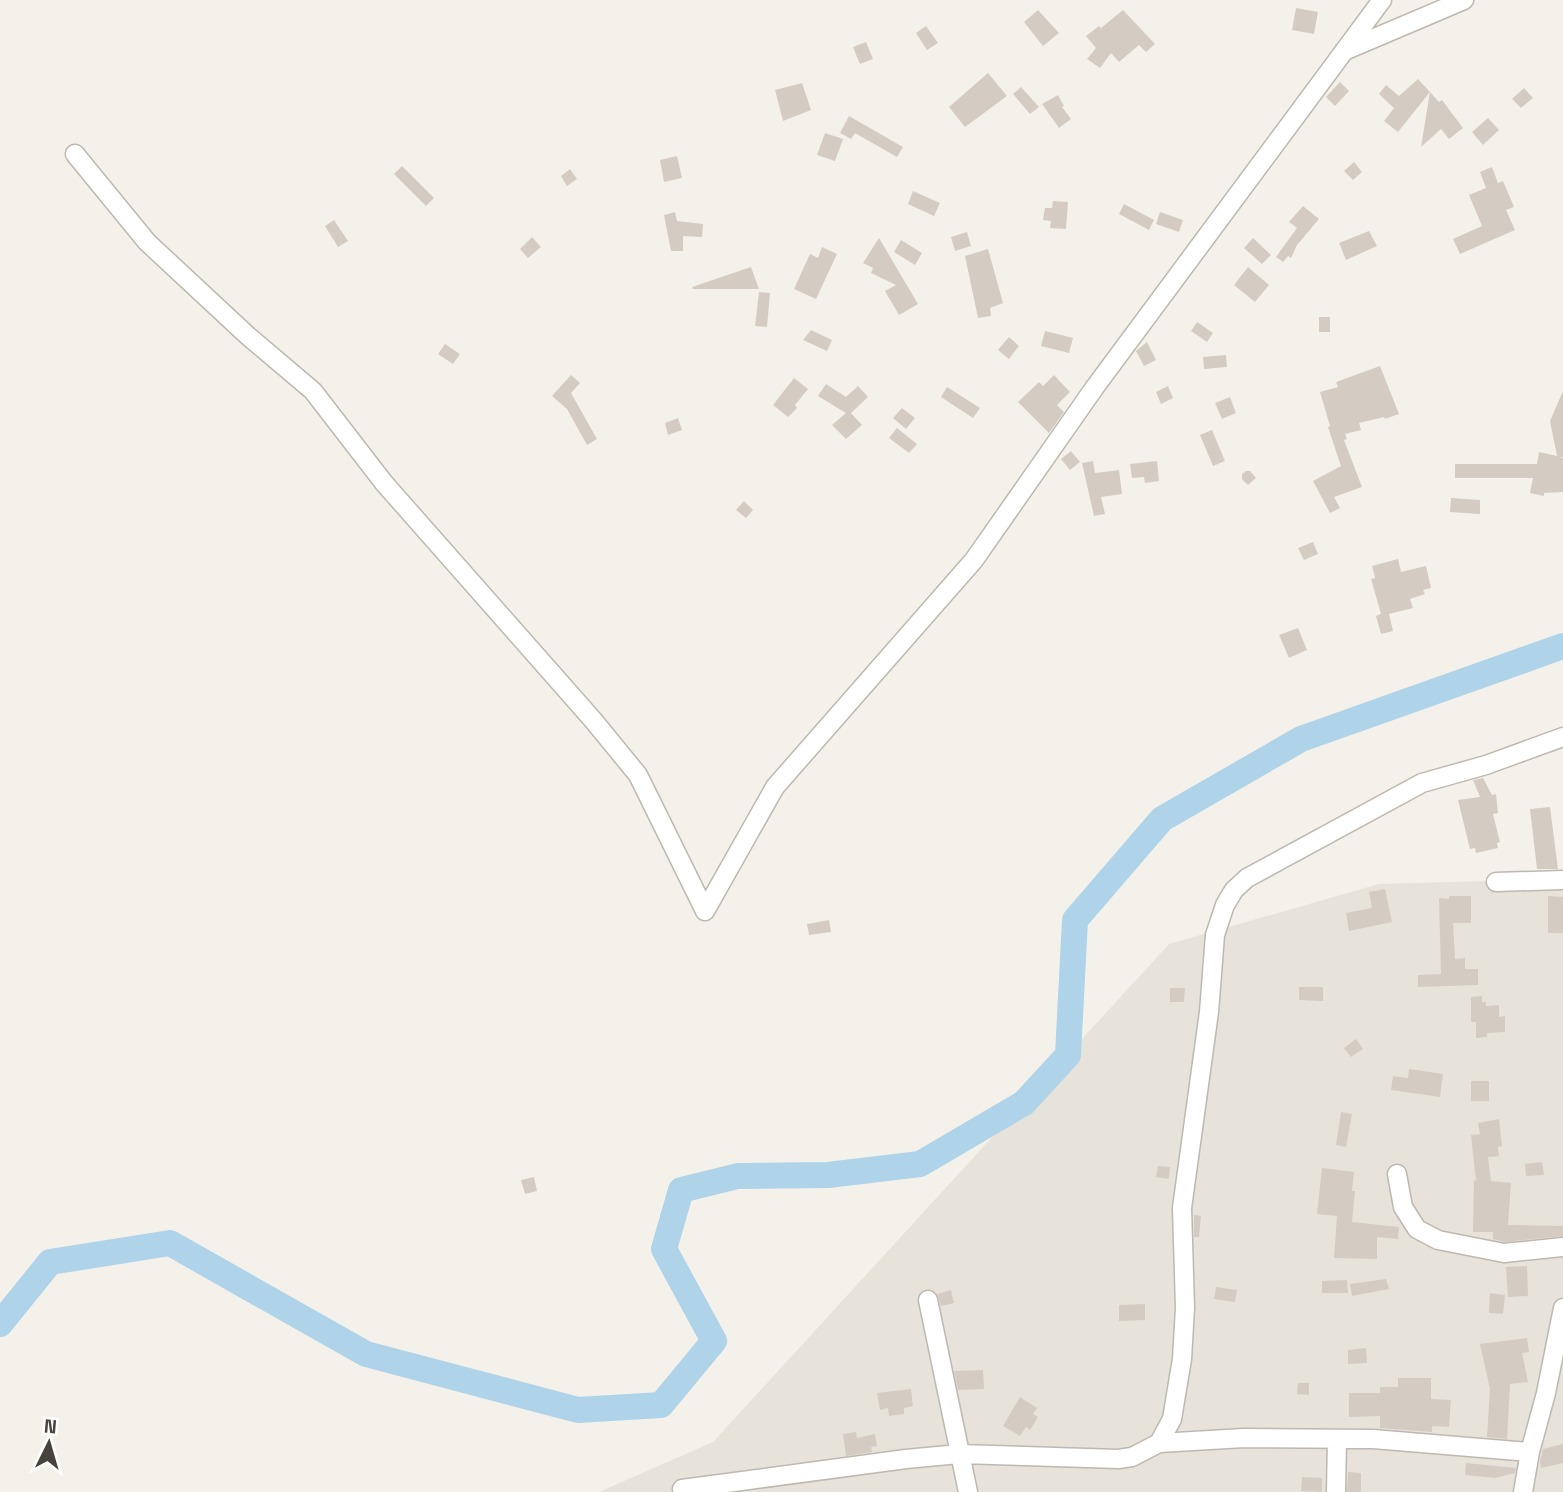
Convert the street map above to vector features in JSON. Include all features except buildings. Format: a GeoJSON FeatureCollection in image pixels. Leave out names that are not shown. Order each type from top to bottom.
{"type":"FeatureCollection","features":[{"type":"Feature","properties":{"kind":"street"},"geometry":{"type":"LineString","coordinates":[[75,154],[147,242],[248,336],[313,391],[384,483],[593,720],[638,775],[705,911],[775,787],[974,560],[1095,387],[1382,0]]}},
{"type":"Feature","properties":{"kind":"street"},"geometry":{"type":"LineString","coordinates":[[1344,51],[1464,0]]}},
{"type":"Feature","properties":{"kind":"street"},"geometry":{"type":"LineString","coordinates":[[1160,1443],[1172,1419],[1182,1359],[1185,1308],[1183,1198],[1209,1012],[1215,935],[1225,905],[1234,890],[1247,878],[1422,783],[1486,765],[1563,737]]}},
{"type":"Feature","properties":{"kind":"street"},"geometry":{"type":"LineString","coordinates":[[1496,882],[1563,880]]}},
{"type":"Feature","properties":{"kind":"street"},"geometry":{"type":"LineString","coordinates":[[1397,1174],[1403,1207],[1417,1229],[1438,1240],[1504,1253],[1563,1247]]}},
{"type":"Feature","properties":{"kind":"street"},"geometry":{"type":"LineString","coordinates":[[928,1300],[968,1492]]}},
{"type":"Feature","properties":{"kind":"street"},"geometry":{"type":"LineString","coordinates":[[1523,1492],[1563,1308]]}},
{"type":"Feature","properties":{"kind":"street"},"geometry":{"type":"LineString","coordinates":[[682,1489],[959,1454],[1118,1459],[1132,1457],[1160,1443],[1244,1438],[1373,1439],[1530,1452]]}},
{"type":"Feature","properties":{"kind":"street"},"geometry":{"type":"LineString","coordinates":[[1336,1439],[1336,1492]]}},
{"type":"Feature","properties":{"kind":"shaded area"},"geometry":{"type":"Polygon","coordinates":[[[1563,879],[1563,1492],[599,1492],[713,1442],[1169,944],[1379,884],[1563,879]]]}},
{"type":"Feature","properties":{"kind":"waterway"},"geometry":{"type":"LineString","coordinates":[[0,1324],[50,1262],[170,1243],[366,1354],[578,1410],[661,1405],[714,1341],[664,1249],[681,1190],[738,1176],[828,1175],[920,1164],[1024,1103],[1068,1055],[1075,920],[1162,819],[1301,739],[1563,646]]}}]}
